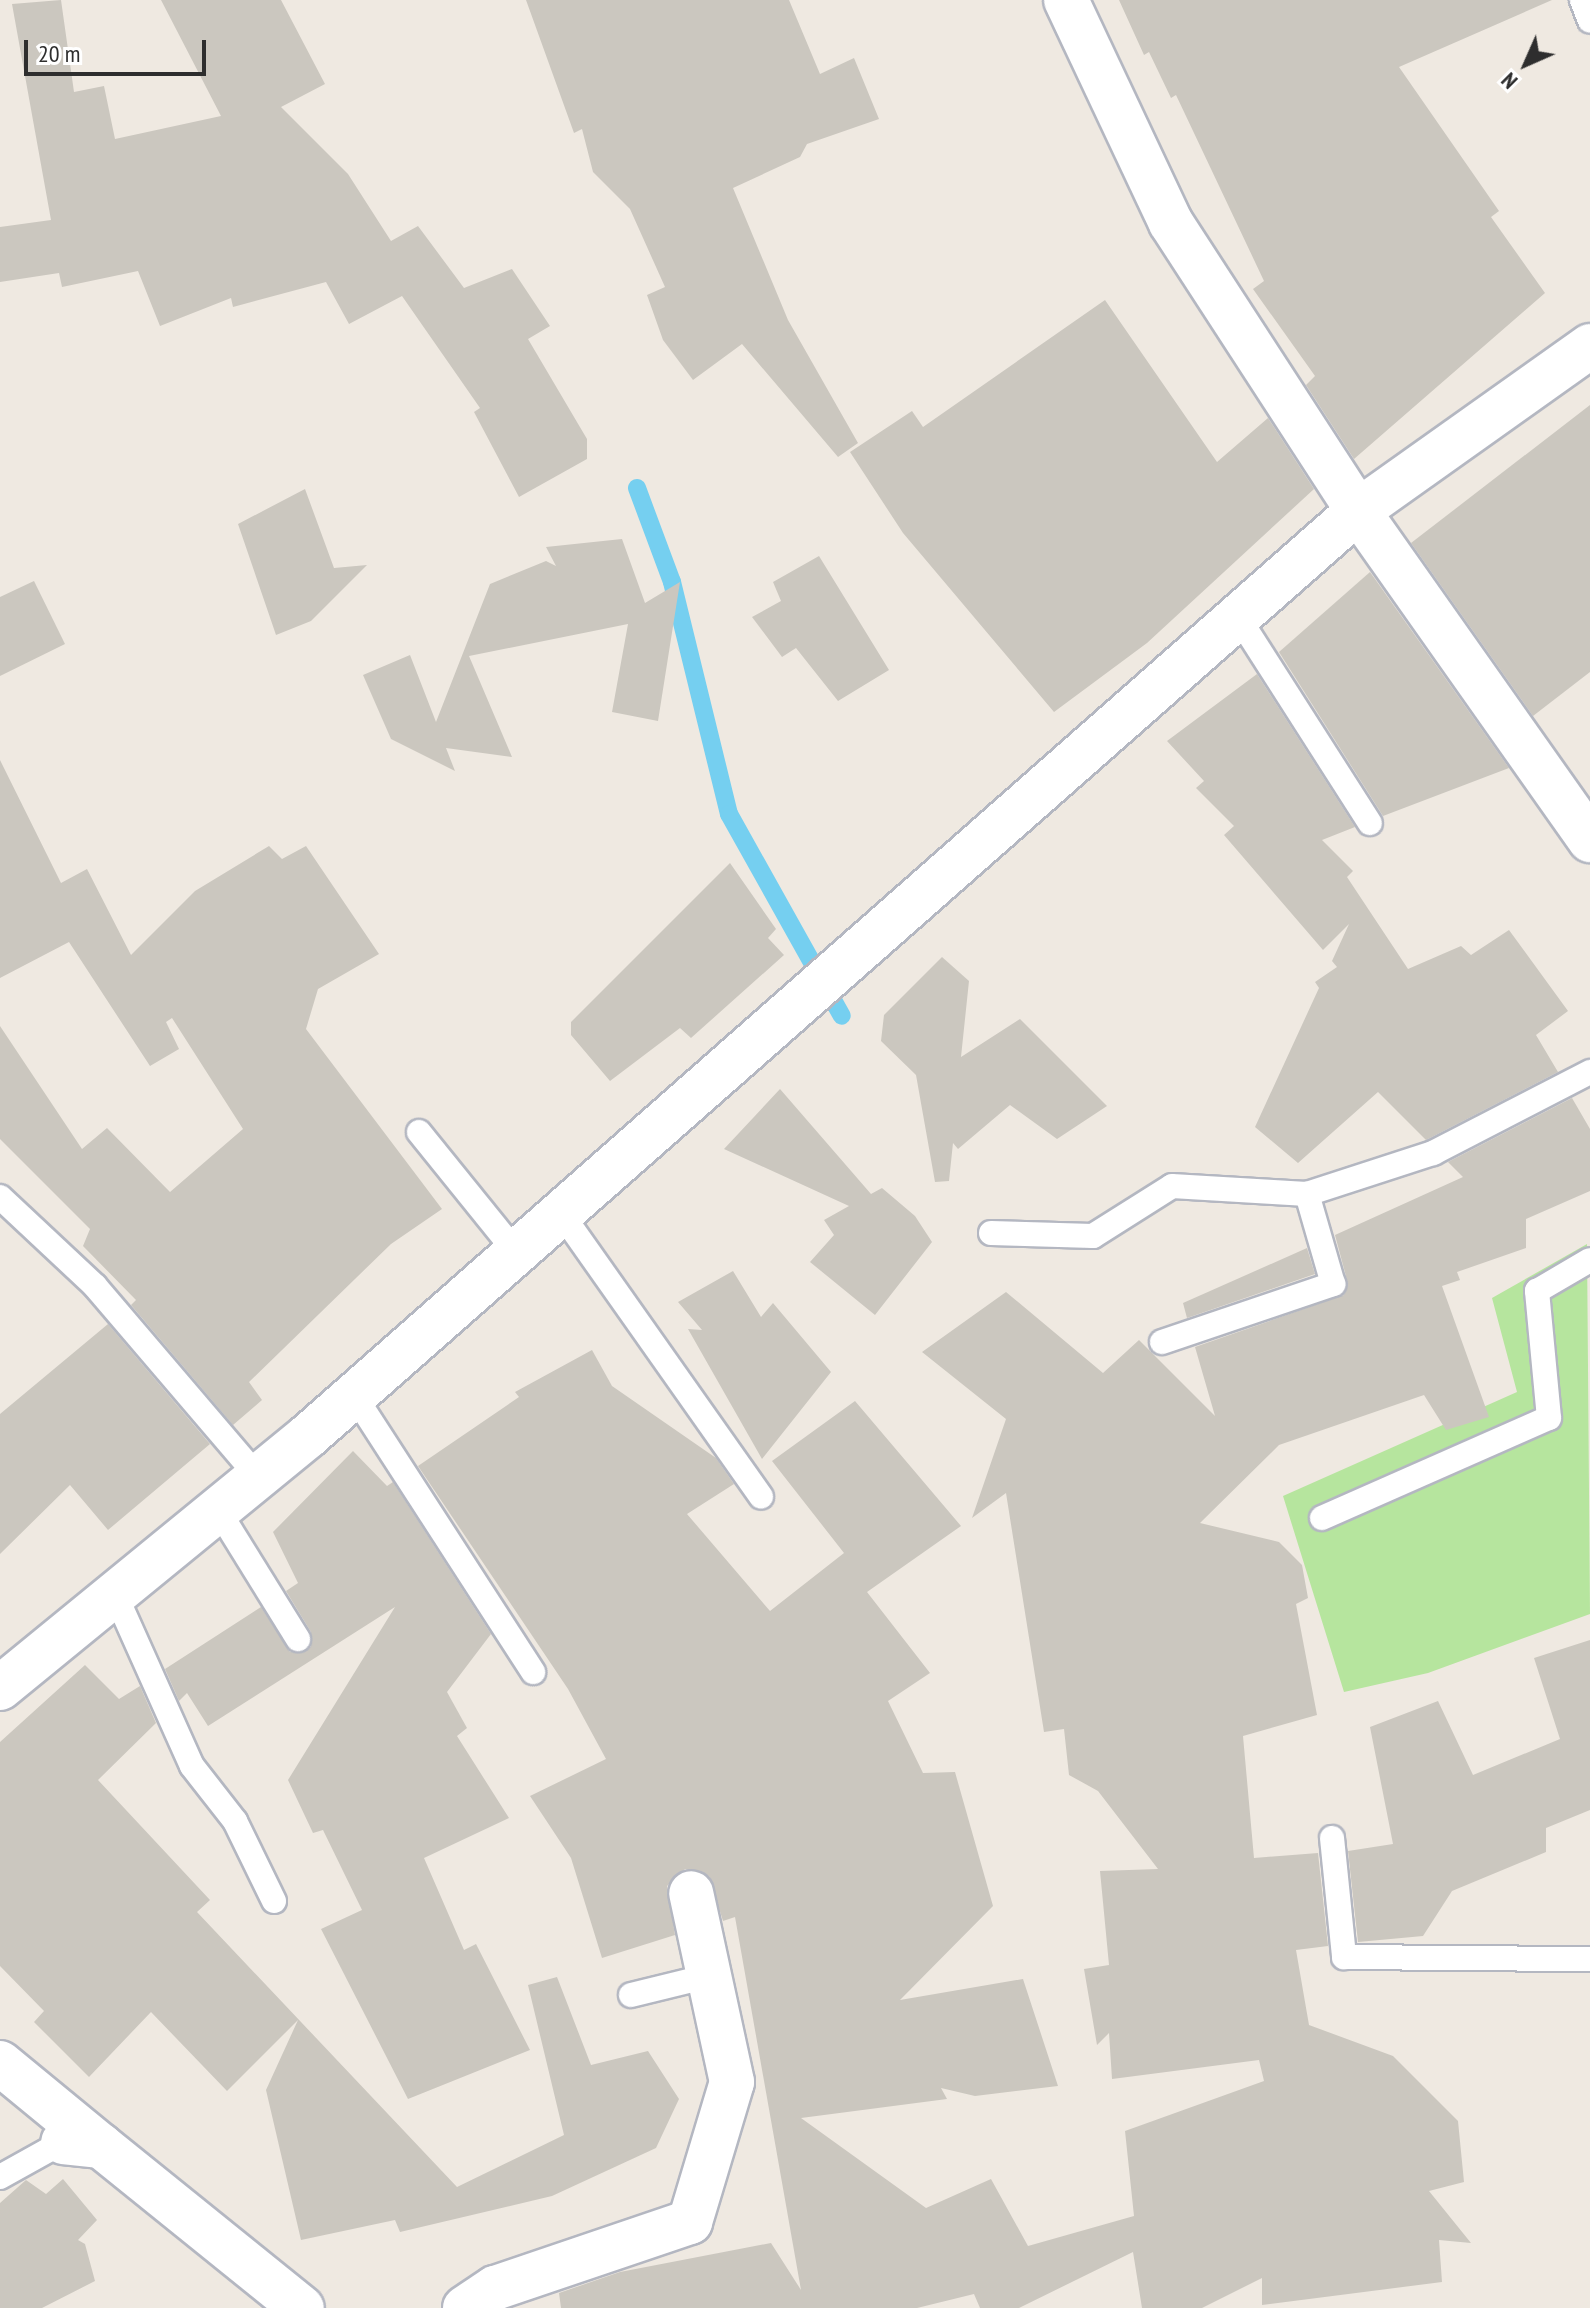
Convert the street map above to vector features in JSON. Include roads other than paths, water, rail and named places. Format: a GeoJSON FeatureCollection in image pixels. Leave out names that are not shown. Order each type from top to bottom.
{"type":"FeatureCollection","features":[{"type":"Feature","properties":{"kind":"street"},"geometry":{"type":"LineString","coordinates":[[1066,0],[1171,223],[1358,511],[1590,840]]}},
{"type":"Feature","properties":{"kind":"street"},"geometry":{"type":"LineString","coordinates":[[0,1688],[354,1395],[789,1012],[831,981],[1240,620],[1358,511],[1590,346]]}},
{"type":"Feature","properties":{"kind":"street"},"geometry":{"type":"LineString","coordinates":[[465,2308],[495,2288],[690,2222],[732,2082],[691,1893]]}},
{"type":"Feature","properties":{"kind":"street"},"geometry":{"type":"LineString","coordinates":[[0,2063],[82,2144],[302,2308]]}},
{"type":"Feature","properties":{"kind":"lane"},"geometry":{"type":"LineString","coordinates":[[1582,0],[1590,21]]}},
{"type":"Feature","properties":{"kind":"lane"},"geometry":{"type":"LineString","coordinates":[[1240,620],[1370,823]]}},
{"type":"Feature","properties":{"kind":"lane"},"geometry":{"type":"LineString","coordinates":[[991,1233],[1093,1236],[1172,1186],[1307,1194],[1433,1153],[1590,1072]]}},
{"type":"Feature","properties":{"kind":"lane"},"geometry":{"type":"LineString","coordinates":[[419,1132],[515,1251]]}},
{"type":"Feature","properties":{"kind":"lane"},"geometry":{"type":"LineString","coordinates":[[1162,1342],[1333,1284],[1307,1194]]}},
{"type":"Feature","properties":{"kind":"lane"},"geometry":{"type":"LineString","coordinates":[[0,1197],[95,1286],[258,1477]]}},
{"type":"Feature","properties":{"kind":"lane"},"geometry":{"type":"LineString","coordinates":[[561,1213],[761,1496]]}},
{"type":"Feature","properties":{"kind":"lane"},"geometry":{"type":"LineString","coordinates":[[1322,1518],[1549,1418],[1537,1291],[1590,1260]]}},
{"type":"Feature","properties":{"kind":"lane"},"geometry":{"type":"LineString","coordinates":[[354,1395],[533,1672]]}},
{"type":"Feature","properties":{"kind":"lane"},"geometry":{"type":"LineString","coordinates":[[218,1510],[298,1639]]}},
{"type":"Feature","properties":{"kind":"lane"},"geometry":{"type":"LineString","coordinates":[[115,1594],[192,1766],[235,1821],[274,1901]]}},
{"type":"Feature","properties":{"kind":"lane"},"geometry":{"type":"LineString","coordinates":[[1332,1838],[1344,1957],[1590,1959]]}},
{"type":"Feature","properties":{"kind":"lane"},"geometry":{"type":"LineString","coordinates":[[631,1995],[709,1976]]}},
{"type":"Feature","properties":{"kind":"lane"},"geometry":{"type":"LineString","coordinates":[[0,2177],[82,2144]]}},
{"type":"Feature","properties":{"kind":"waterway"},"geometry":{"type":"LineString","coordinates":[[637,488],[672,582],[729,814],[842,1016]]}}]}
